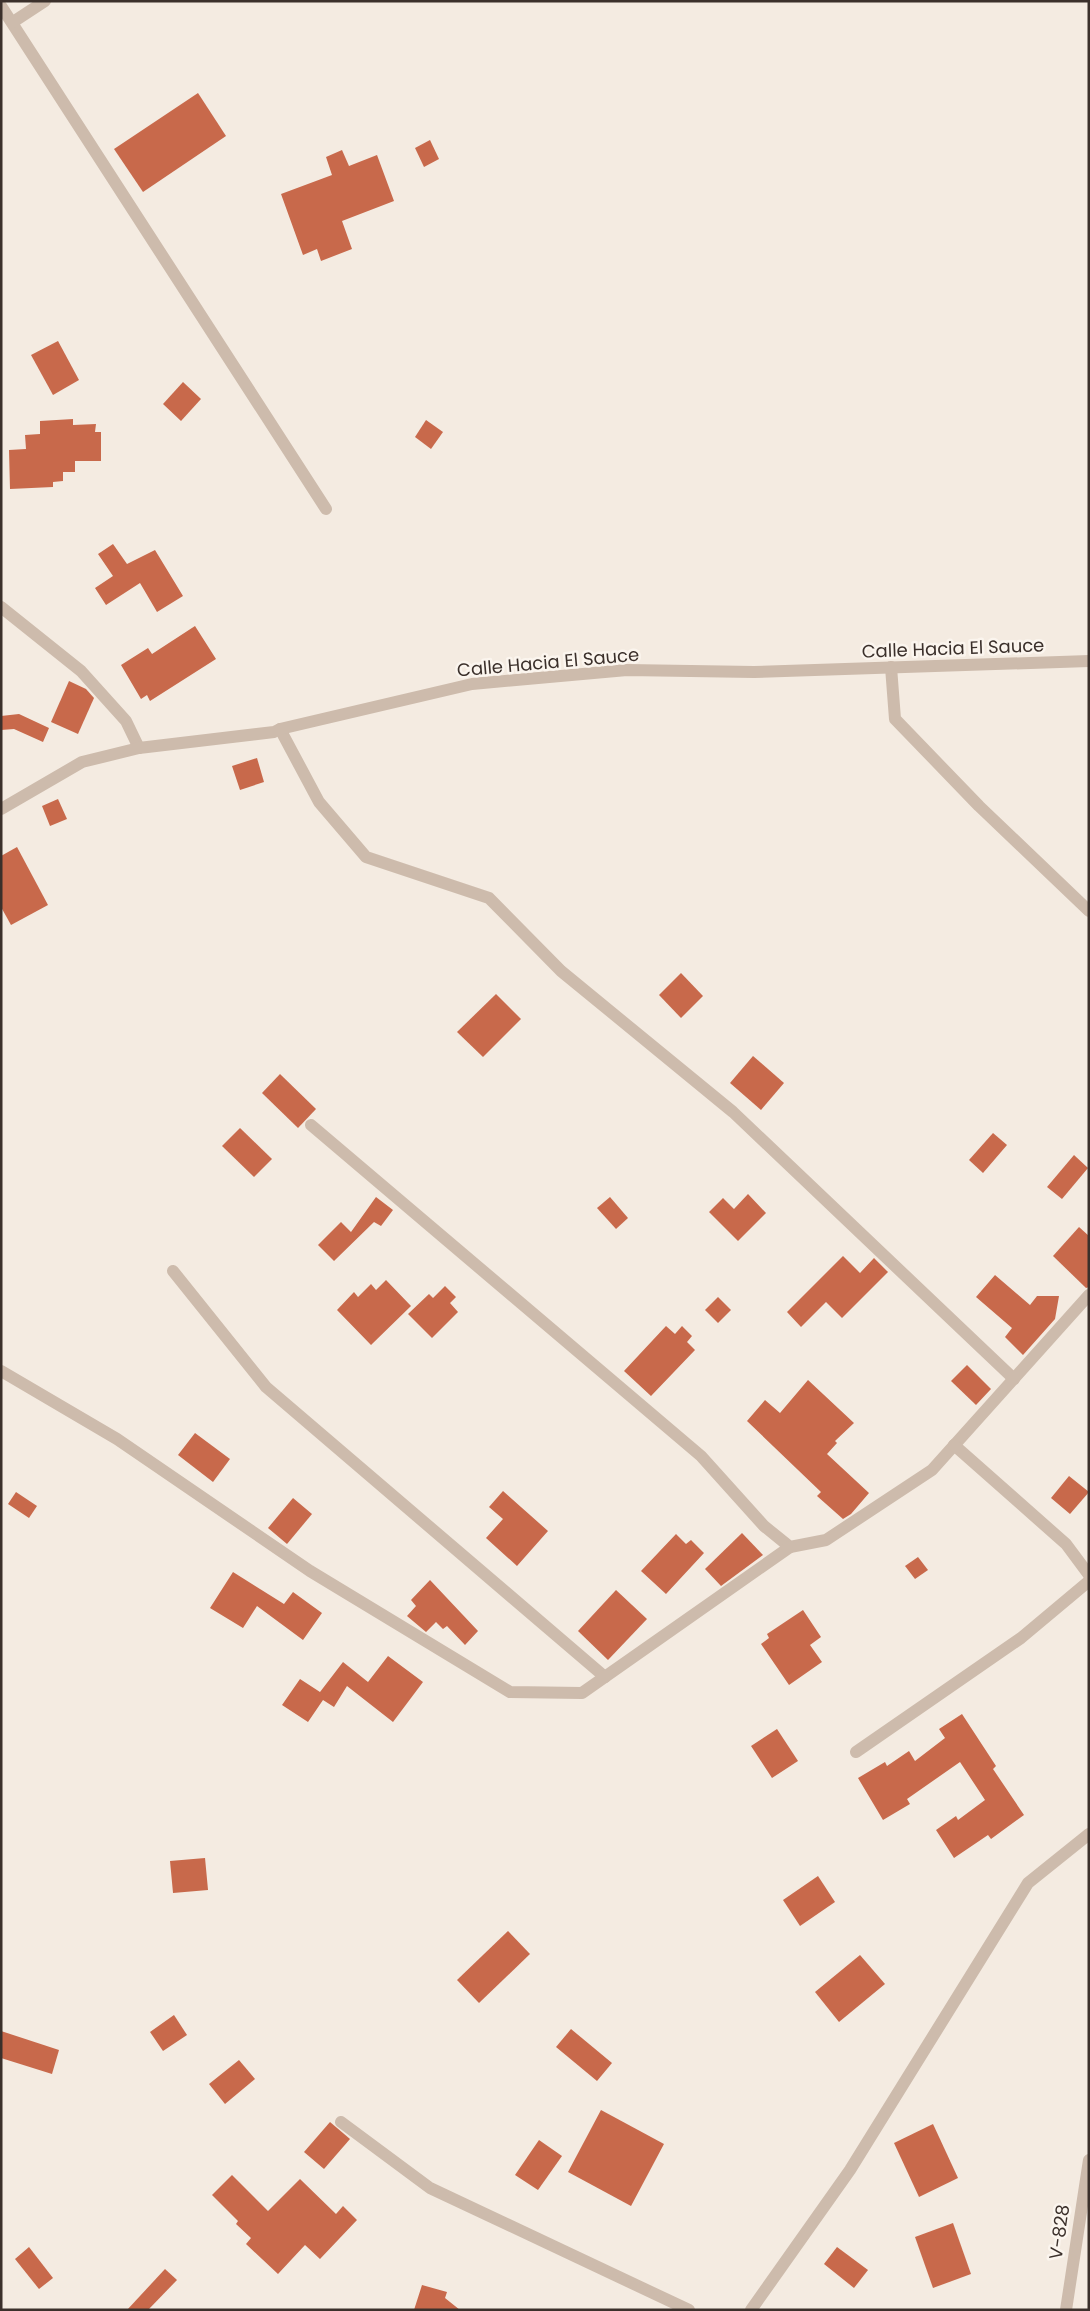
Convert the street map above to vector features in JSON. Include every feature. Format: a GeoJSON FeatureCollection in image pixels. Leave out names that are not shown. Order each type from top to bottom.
{"type":"FeatureCollection","features":[{"type":"Feature","properties":{"kind":"street"},"geometry":{"type":"LineString","coordinates":[[13,22],[45,1]]}},
{"type":"Feature","properties":{"kind":"street"},"geometry":{"type":"LineString","coordinates":[[1,6],[326,509]]}},
{"type":"Feature","properties":{"kind":"street"},"geometry":{"type":"LineString","coordinates":[[1,607],[81,671],[126,721],[139,748]]}},
{"type":"Feature","properties":{"kind":"street","name":"Calle Hacia El Sauce"},"geometry":{"type":"LineString","coordinates":[[1,809],[82,762],[139,748],[274,732],[280,729],[472,684],[627,670],[754,672],[1089,661]]}},
{"type":"Feature","properties":{"kind":"street"},"geometry":{"type":"LineString","coordinates":[[891,667],[895,719],[979,806],[1089,911]]}},
{"type":"Feature","properties":{"kind":"street"},"geometry":{"type":"LineString","coordinates":[[280,729],[318,802],[366,857],[489,898],[561,971],[733,1112],[1014,1379]]}},
{"type":"Feature","properties":{"kind":"street"},"geometry":{"type":"LineString","coordinates":[[311,1124],[701,1456],[764,1526],[790,1547]]}},
{"type":"Feature","properties":{"kind":"street"},"geometry":{"type":"LineString","coordinates":[[173,1271],[266,1387],[605,1677]]}},
{"type":"Feature","properties":{"kind":"street"},"geometry":{"type":"LineString","coordinates":[[1,1371],[117,1440],[310,1572],[510,1692],[582,1693],[790,1547],[826,1540],[932,1470],[1089,1295]]}},
{"type":"Feature","properties":{"kind":"street"},"geometry":{"type":"LineString","coordinates":[[954,1445],[1066,1544],[1089,1574]]}},
{"type":"Feature","properties":{"kind":"street"},"geometry":{"type":"LineString","coordinates":[[856,1752],[1021,1638],[1089,1581]]}},
{"type":"Feature","properties":{"kind":"street"},"geometry":{"type":"LineString","coordinates":[[751,2310],[850,2170],[1028,1883],[1089,1834]]}},
{"type":"Feature","properties":{"kind":"street"},"geometry":{"type":"LineString","coordinates":[[341,2122],[430,2188],[689,2310]]}},
{"type":"Feature","properties":{"kind":"street","name":"V-828"},"geometry":{"type":"LineString","coordinates":[[1066,2310],[1089,2160]]}},
{"type":"Feature","properties":{"kind":"building"},"geometry":{"type":"Polygon","coordinates":[[[198,93],[226,136],[143,192],[114,149],[198,93]]]}},
{"type":"Feature","properties":{"kind":"building"},"geometry":{"type":"Polygon","coordinates":[[[430,140],[439,159],[424,167],[415,148],[430,140]]]}},
{"type":"Feature","properties":{"kind":"building"},"geometry":{"type":"Polygon","coordinates":[[[342,150],[349,166],[377,155],[394,201],[342,221],[352,249],[321,261],[317,249],[303,255],[281,194],[332,175],[326,157],[342,150]]]}},
{"type":"Feature","properties":{"kind":"building"},"geometry":{"type":"Polygon","coordinates":[[[58,341],[79,380],[53,395],[31,355],[58,341]]]}},
{"type":"Feature","properties":{"kind":"building"},"geometry":{"type":"Polygon","coordinates":[[[183,382],[201,399],[181,421],[163,404],[183,382]]]}},
{"type":"Feature","properties":{"kind":"building"},"geometry":{"type":"Polygon","coordinates":[[[73,419],[73,425],[96,424],[95,432],[101,432],[101,461],[75,461],[75,472],[63,472],[63,481],[53,482],[53,487],[10,489],[9,450],[26,449],[25,435],[40,434],[40,421],[73,419]]]}},
{"type":"Feature","properties":{"kind":"building"},"geometry":{"type":"Polygon","coordinates":[[[426,420],[443,432],[431,449],[415,437],[426,420]]]}},
{"type":"Feature","properties":{"kind":"building"},"geometry":{"type":"Polygon","coordinates":[[[113,544],[127,564],[155,550],[183,596],[157,612],[140,583],[106,605],[95,588],[113,576],[98,554],[113,544]]]}},
{"type":"Feature","properties":{"kind":"building"},"geometry":{"type":"Polygon","coordinates":[[[195,626],[216,659],[150,701],[147,695],[141,699],[121,665],[148,648],[152,654],[195,626]]]}},
{"type":"Feature","properties":{"kind":"building"},"geometry":{"type":"Polygon","coordinates":[[[69,681],[86,689],[94,698],[78,734],[51,722],[69,681]]]}},
{"type":"Feature","properties":{"kind":"building"},"geometry":{"type":"Polygon","coordinates":[[[19,714],[49,728],[43,742],[14,729],[1,730],[1,716],[19,714]]]}},
{"type":"Feature","properties":{"kind":"building"},"geometry":{"type":"Polygon","coordinates":[[[257,758],[264,782],[240,790],[232,766],[257,758]]]}},
{"type":"Feature","properties":{"kind":"building"},"geometry":{"type":"Polygon","coordinates":[[[58,799],[67,819],[50,826],[42,806],[58,799]]]}},
{"type":"Feature","properties":{"kind":"building"},"geometry":{"type":"Polygon","coordinates":[[[17,847],[48,905],[11,925],[1,907],[1,856],[17,847]]]}},
{"type":"Feature","properties":{"kind":"building"},"geometry":{"type":"Polygon","coordinates":[[[681,973],[703,996],[681,1018],[659,995],[681,973]]]}},
{"type":"Feature","properties":{"kind":"building"},"geometry":{"type":"Polygon","coordinates":[[[496,994],[521,1019],[483,1057],[457,1032],[496,994]]]}},
{"type":"Feature","properties":{"kind":"building"},"geometry":{"type":"Polygon","coordinates":[[[753,1056],[784,1083],[761,1110],[730,1083],[753,1056]]]}},
{"type":"Feature","properties":{"kind":"building"},"geometry":{"type":"Polygon","coordinates":[[[280,1074],[316,1109],[298,1128],[262,1093],[280,1074]]]}},
{"type":"Feature","properties":{"kind":"building"},"geometry":{"type":"Polygon","coordinates":[[[240,1128],[272,1159],[254,1177],[222,1146],[240,1128]]]}},
{"type":"Feature","properties":{"kind":"building"},"geometry":{"type":"Polygon","coordinates":[[[993,1133],[1007,1145],[983,1173],[969,1160],[993,1133]]]}},
{"type":"Feature","properties":{"kind":"building"},"geometry":{"type":"Polygon","coordinates":[[[1074,1155],[1088,1168],[1062,1199],[1047,1187],[1074,1155]]]}},
{"type":"Feature","properties":{"kind":"building"},"geometry":{"type":"Polygon","coordinates":[[[748,1194],[766,1213],[738,1241],[709,1212],[723,1198],[734,1209],[748,1194]]]}},
{"type":"Feature","properties":{"kind":"building"},"geometry":{"type":"Polygon","coordinates":[[[376,1197],[393,1210],[381,1226],[374,1222],[334,1261],[318,1245],[341,1222],[351,1232],[376,1197]]]}},
{"type":"Feature","properties":{"kind":"building"},"geometry":{"type":"Polygon","coordinates":[[[610,1197],[628,1218],[616,1229],[597,1208],[610,1197]]]}},
{"type":"Feature","properties":{"kind":"building"},"geometry":{"type":"Polygon","coordinates":[[[1079,1227],[1089,1236],[1089,1287],[1086,1288],[1053,1256],[1079,1227]]]}},
{"type":"Feature","properties":{"kind":"building"},"geometry":{"type":"Polygon","coordinates":[[[843,1256],[860,1273],[874,1258],[888,1272],[842,1318],[826,1302],[801,1327],[787,1312],[843,1256]]]}},
{"type":"Feature","properties":{"kind":"building"},"geometry":{"type":"Polygon","coordinates":[[[995,1275],[1030,1305],[1037,1296],[1059,1296],[1055,1319],[1023,1355],[1005,1337],[1012,1328],[976,1297],[995,1275]]]}},
{"type":"Feature","properties":{"kind":"building"},"geometry":{"type":"Polygon","coordinates":[[[386,1280],[411,1306],[371,1345],[337,1310],[354,1292],[358,1297],[371,1284],[376,1290],[386,1280]]]}},
{"type":"Feature","properties":{"kind":"building"},"geometry":{"type":"Polygon","coordinates":[[[445,1286],[456,1297],[450,1303],[458,1312],[432,1338],[408,1314],[429,1294],[433,1298],[445,1286]]]}},
{"type":"Feature","properties":{"kind":"building"},"geometry":{"type":"Polygon","coordinates":[[[718,1297],[731,1310],[718,1323],[705,1310],[718,1297]]]}},
{"type":"Feature","properties":{"kind":"building"},"geometry":{"type":"Polygon","coordinates":[[[666,1326],[675,1334],[682,1326],[692,1336],[687,1342],[695,1350],[651,1396],[624,1371],[666,1326]]]}},
{"type":"Feature","properties":{"kind":"building"},"geometry":{"type":"Polygon","coordinates":[[[967,1365],[991,1389],[976,1405],[951,1381],[967,1365]]]}},
{"type":"Feature","properties":{"kind":"building"},"geometry":{"type":"Polygon","coordinates":[[[808,1380],[854,1423],[835,1441],[837,1443],[827,1454],[869,1493],[851,1514],[843,1519],[817,1496],[821,1492],[747,1421],[765,1400],[780,1413],[808,1380]]]}},
{"type":"Feature","properties":{"kind":"building"},"geometry":{"type":"Polygon","coordinates":[[[195,1433],[230,1459],[213,1482],[178,1455],[195,1433]]]}},
{"type":"Feature","properties":{"kind":"building"},"geometry":{"type":"Polygon","coordinates":[[[1069,1476],[1089,1492],[1070,1514],[1051,1498],[1069,1476]]]}},
{"type":"Feature","properties":{"kind":"building"},"geometry":{"type":"Polygon","coordinates":[[[503,1491],[548,1531],[517,1566],[486,1538],[503,1519],[489,1507],[503,1491]]]}},
{"type":"Feature","properties":{"kind":"building"},"geometry":{"type":"Polygon","coordinates":[[[16,1492],[37,1506],[29,1518],[8,1504],[16,1492]]]}},
{"type":"Feature","properties":{"kind":"building"},"geometry":{"type":"Polygon","coordinates":[[[293,1498],[312,1514],[287,1544],[268,1528],[293,1498]]]}},
{"type":"Feature","properties":{"kind":"building"},"geometry":{"type":"Polygon","coordinates":[[[742,1533],[763,1555],[721,1586],[705,1569],[742,1533]]]}},
{"type":"Feature","properties":{"kind":"building"},"geometry":{"type":"Polygon","coordinates":[[[676,1534],[686,1544],[691,1540],[704,1553],[666,1594],[641,1571],[676,1534]]]}},
{"type":"Feature","properties":{"kind":"building"},"geometry":{"type":"Polygon","coordinates":[[[918,1557],[928,1570],[915,1579],[905,1566],[918,1557]]]}},
{"type":"Feature","properties":{"kind":"building"},"geometry":{"type":"Polygon","coordinates":[[[233,1572],[284,1604],[293,1592],[322,1613],[303,1640],[257,1606],[243,1628],[210,1608],[233,1572]]]}},
{"type":"Feature","properties":{"kind":"building"},"geometry":{"type":"Polygon","coordinates":[[[430,1580],[478,1631],[465,1645],[447,1626],[443,1629],[436,1622],[426,1632],[407,1616],[416,1606],[411,1600],[430,1580]]]}},
{"type":"Feature","properties":{"kind":"building"},"geometry":{"type":"Polygon","coordinates":[[[616,1590],[647,1619],[608,1660],[578,1631],[616,1590]]]}},
{"type":"Feature","properties":{"kind":"building"},"geometry":{"type":"Polygon","coordinates":[[[803,1610],[821,1637],[810,1645],[822,1662],[789,1685],[761,1644],[769,1638],[767,1634],[803,1610]]]}},
{"type":"Feature","properties":{"kind":"building"},"geometry":{"type":"Polygon","coordinates":[[[388,1656],[423,1682],[393,1722],[347,1686],[334,1707],[323,1700],[308,1722],[282,1705],[300,1679],[320,1692],[343,1662],[368,1682],[388,1656]]]}},
{"type":"Feature","properties":{"kind":"building"},"geometry":{"type":"Polygon","coordinates":[[[962,1714],[996,1766],[993,1769],[1024,1815],[991,1839],[988,1835],[954,1858],[936,1830],[956,1816],[958,1820],[985,1800],[960,1762],[907,1799],[910,1804],[883,1820],[858,1778],[885,1762],[887,1766],[909,1751],[915,1761],[945,1738],[939,1729],[962,1714]]]}},
{"type":"Feature","properties":{"kind":"building"},"geometry":{"type":"Polygon","coordinates":[[[777,1729],[798,1761],[772,1778],[751,1746],[777,1729]]]}},
{"type":"Feature","properties":{"kind":"building"},"geometry":{"type":"Polygon","coordinates":[[[205,1858],[208,1890],[173,1893],[170,1861],[205,1858]]]}},
{"type":"Feature","properties":{"kind":"building"},"geometry":{"type":"Polygon","coordinates":[[[818,1876],[835,1902],[800,1926],[783,1900],[818,1876]]]}},
{"type":"Feature","properties":{"kind":"building"},"geometry":{"type":"Polygon","coordinates":[[[508,1931],[530,1954],[479,2003],[457,1980],[508,1931]]]}},
{"type":"Feature","properties":{"kind":"building"},"geometry":{"type":"Polygon","coordinates":[[[860,1955],[885,1984],[839,2022],[815,1992],[860,1955]]]}},
{"type":"Feature","properties":{"kind":"building"},"geometry":{"type":"Polygon","coordinates":[[[174,2015],[187,2035],[163,2051],[150,2032],[174,2015]]]}},
{"type":"Feature","properties":{"kind":"building"},"geometry":{"type":"Polygon","coordinates":[[[571,2029],[612,2063],[597,2081],[556,2047],[571,2029]]]}},
{"type":"Feature","properties":{"kind":"building"},"geometry":{"type":"Polygon","coordinates":[[[1,2031],[59,2050],[52,2074],[1,2058],[1,2031]]]}},
{"type":"Feature","properties":{"kind":"building"},"geometry":{"type":"Polygon","coordinates":[[[239,2060],[255,2079],[225,2104],[209,2084],[239,2060]]]}},
{"type":"Feature","properties":{"kind":"building"},"geometry":{"type":"Polygon","coordinates":[[[601,2110],[664,2144],[631,2206],[568,2172],[601,2110]]]}},
{"type":"Feature","properties":{"kind":"building"},"geometry":{"type":"Polygon","coordinates":[[[330,2122],[350,2139],[324,2169],[304,2152],[330,2122]]]}},
{"type":"Feature","properties":{"kind":"building"},"geometry":{"type":"Polygon","coordinates":[[[933,2124],[958,2178],[919,2197],[894,2143],[933,2124]]]}},
{"type":"Feature","properties":{"kind":"building"},"geometry":{"type":"Polygon","coordinates":[[[539,2140],[562,2156],[538,2190],[515,2175],[539,2140]]]}},
{"type":"Feature","properties":{"kind":"building"},"geometry":{"type":"Polygon","coordinates":[[[232,2175],[268,2211],[300,2179],[336,2214],[343,2206],[357,2220],[320,2259],[305,2245],[278,2274],[246,2244],[251,2238],[236,2224],[238,2221],[212,2195],[232,2175]]]}},
{"type":"Feature","properties":{"kind":"building"},"geometry":{"type":"Polygon","coordinates":[[[953,2223],[971,2274],[933,2288],[915,2237],[953,2223]]]}},
{"type":"Feature","properties":{"kind":"building"},"geometry":{"type":"Polygon","coordinates":[[[29,2247],[53,2278],[39,2289],[15,2259],[29,2247]]]}},
{"type":"Feature","properties":{"kind":"building"},"geometry":{"type":"Polygon","coordinates":[[[837,2247],[868,2270],[854,2288],[824,2264],[837,2247]]]}},
{"type":"Feature","properties":{"kind":"building"},"geometry":{"type":"Polygon","coordinates":[[[165,2269],[177,2280],[148,2310],[127,2310],[165,2269]]]}},
{"type":"Feature","properties":{"kind":"building"},"geometry":{"type":"Polygon","coordinates":[[[422,2285],[447,2292],[445,2298],[460,2310],[414,2310],[422,2285]]]}}]}
